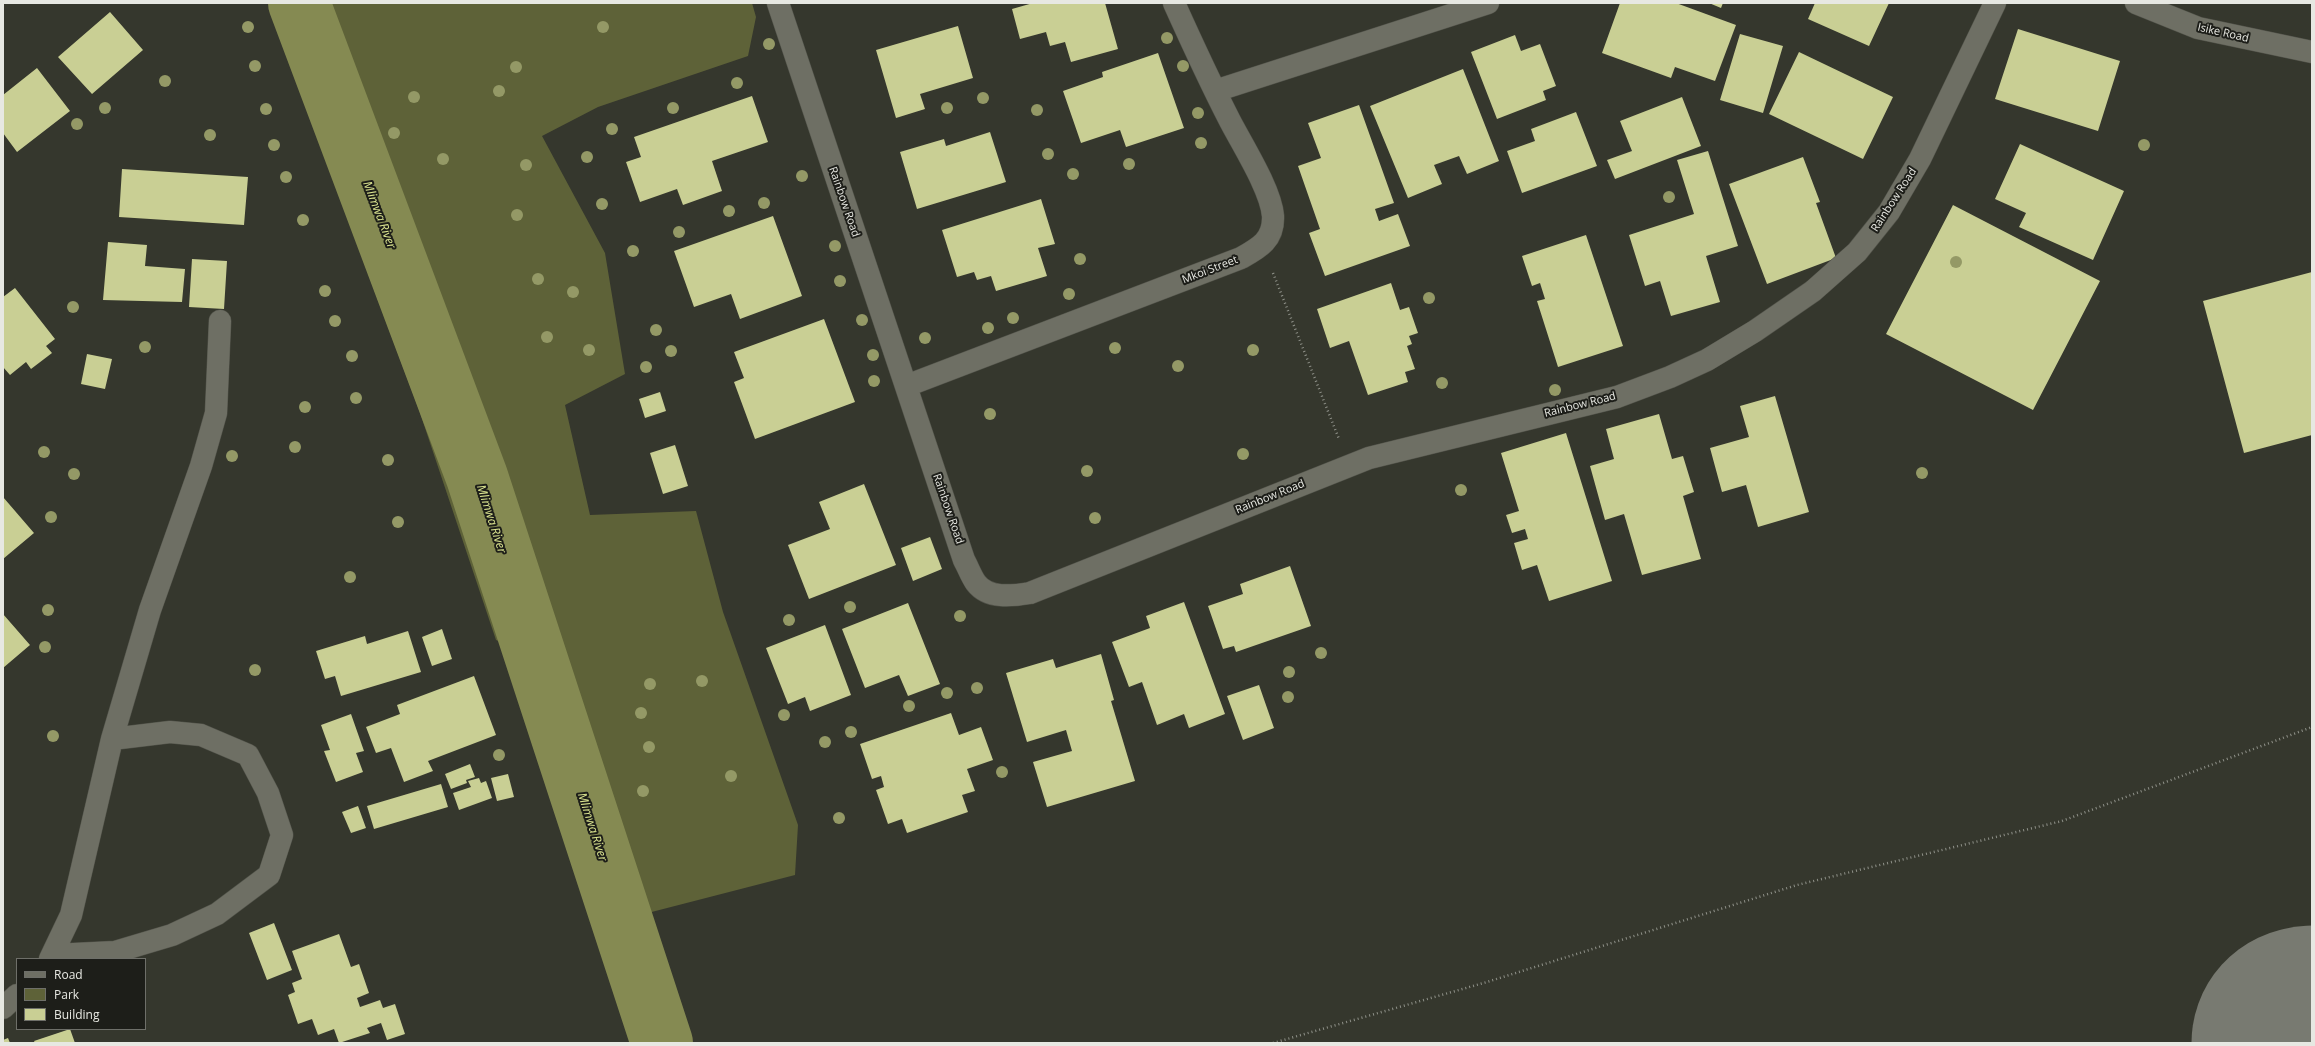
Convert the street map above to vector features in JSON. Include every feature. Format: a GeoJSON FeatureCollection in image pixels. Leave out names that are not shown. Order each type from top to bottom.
{"type":"FeatureCollection","features":[{"type":"Feature","properties":{"kind":"street","name":"Rainbow Road"},"geometry":{"type":"LineString","coordinates":[[778,3],[964,560],[976,584],[994,594],[1010,596],[1030,594],[1369,458],[1617,397],[1663,380],[1707,360],[1755,331],[1813,291],[1857,252],[1889,212],[1920,159],[1995,3]]}},
{"type":"Feature","properties":{"kind":"street"},"geometry":{"type":"LineString","coordinates":[[1174,3],[1215,91],[1266,192],[1273,216],[1270,233],[1262,247]]}},
{"type":"Feature","properties":{"kind":"street"},"geometry":{"type":"LineString","coordinates":[[1215,91],[1488,3]]}},
{"type":"Feature","properties":{"kind":"street","name":"Isike Road"},"geometry":{"type":"LineString","coordinates":[[2136,3],[2198,28],[2312,52]]}},
{"type":"Feature","properties":{"kind":"street","name":"Mkoi Street"},"geometry":{"type":"LineString","coordinates":[[906,386],[1241,258],[1262,247]]}},
{"type":"Feature","properties":{"kind":"street"},"geometry":{"type":"LineString","coordinates":[[112,739],[170,732],[201,735],[248,754],[268,793],[282,835],[269,875],[217,914],[172,935],[115,952],[52,957],[71,915],[112,739],[150,610],[201,466],[216,413],[220,321]]}},
{"type":"Feature","properties":{"kind":"street"},"geometry":{"type":"LineString","coordinates":[[3,1008],[16,996]]}},
{"type":"Feature","properties":{"kind":"path"},"geometry":{"type":"LineString","coordinates":[[1262,247],[1350,465]]}},
{"type":"Feature","properties":{"kind":"path"},"geometry":{"type":"LineString","coordinates":[[1273,1043],[1487,982],[1797,885],[2062,821],[2312,728]]}},
{"type":"Feature","properties":{"kind":"green space"},"geometry":{"type":"Polygon","coordinates":[[[271,3],[752,3],[756,17],[748,56],[598,107],[542,136],[605,253],[625,374],[565,405],[590,515],[696,511],[723,612],[798,825],[795,875],[640,915],[557,663],[496,640],[419,410],[328,166],[271,3]]]}},
{"type":"Feature","properties":{"kind":"building"},"geometry":{"type":"Polygon","coordinates":[[[1033,3],[1105,3],[1118,49],[1071,62],[1065,42],[1050,46],[1046,32],[1020,39],[1012,9],[1033,3]]]}},
{"type":"Feature","properties":{"kind":"building"},"geometry":{"type":"Polygon","coordinates":[[[1620,3],[1676,3],[1736,25],[1715,81],[1675,67],[1671,78],[1602,53],[1620,3]]]}},
{"type":"Feature","properties":{"kind":"building"},"geometry":{"type":"Polygon","coordinates":[[[1709,3],[1723,3],[1721,8],[1709,3]]]}},
{"type":"Feature","properties":{"kind":"building"},"geometry":{"type":"Polygon","coordinates":[[[1815,3],[1889,3],[1869,46],[1808,19],[1815,3]]]}},
{"type":"Feature","properties":{"kind":"building"},"geometry":{"type":"Polygon","coordinates":[[[110,12],[143,50],[92,94],[58,57],[110,12]]]}},
{"type":"Feature","properties":{"kind":"building"},"geometry":{"type":"Polygon","coordinates":[[[958,26],[973,78],[920,94],[925,109],[896,118],[876,50],[958,26]]]}},
{"type":"Feature","properties":{"kind":"building"},"geometry":{"type":"Polygon","coordinates":[[[2018,29],[2120,61],[2098,131],[1995,99],[2018,29]]]}},
{"type":"Feature","properties":{"kind":"building"},"geometry":{"type":"Polygon","coordinates":[[[1740,34],[1783,46],[1763,113],[1720,100],[1740,34]]]}},
{"type":"Feature","properties":{"kind":"building"},"geometry":{"type":"Polygon","coordinates":[[[1515,35],[1521,51],[1540,44],[1556,86],[1543,91],[1546,100],[1497,119],[1471,52],[1515,35]]]}},
{"type":"Feature","properties":{"kind":"building"},"geometry":{"type":"Polygon","coordinates":[[[1799,52],[1893,97],[1863,159],[1769,114],[1799,52]]]}},
{"type":"Feature","properties":{"kind":"building"},"geometry":{"type":"Polygon","coordinates":[[[1158,53],[1184,128],[1126,147],[1120,130],[1081,143],[1063,91],[1103,77],[1102,72],[1158,53]]]}},
{"type":"Feature","properties":{"kind":"building"},"geometry":{"type":"Polygon","coordinates":[[[37,68],[70,111],[17,152],[3,133],[3,95],[37,68]]]}},
{"type":"Feature","properties":{"kind":"building"},"geometry":{"type":"Polygon","coordinates":[[[1463,69],[1499,161],[1467,174],[1459,156],[1434,165],[1442,184],[1408,198],[1370,106],[1463,69]]]}},
{"type":"Feature","properties":{"kind":"building"},"geometry":{"type":"Polygon","coordinates":[[[752,96],[768,142],[712,161],[722,191],[683,205],[677,189],[640,202],[626,162],[641,157],[634,137],[752,96]]]}},
{"type":"Feature","properties":{"kind":"building"},"geometry":{"type":"Polygon","coordinates":[[[1682,97],[1701,146],[1615,179],[1607,160],[1632,151],[1620,121],[1682,97]]]}},
{"type":"Feature","properties":{"kind":"building"},"geometry":{"type":"Polygon","coordinates":[[[1359,105],[1394,203],[1375,209],[1379,221],[1398,214],[1410,246],[1325,276],[1309,233],[1320,229],[1298,166],[1321,158],[1308,123],[1359,105]]]}},
{"type":"Feature","properties":{"kind":"building"},"geometry":{"type":"Polygon","coordinates":[[[1576,112],[1597,166],[1522,193],[1507,151],[1535,141],[1531,129],[1576,112]]]}},
{"type":"Feature","properties":{"kind":"building"},"geometry":{"type":"Polygon","coordinates":[[[990,132],[1006,182],[917,209],[900,152],[944,139],[946,146],[990,132]]]}},
{"type":"Feature","properties":{"kind":"building"},"geometry":{"type":"Polygon","coordinates":[[[2020,144],[2124,191],[2093,260],[2019,227],[2026,213],[1995,199],[2020,144]]]}},
{"type":"Feature","properties":{"kind":"building"},"geometry":{"type":"Polygon","coordinates":[[[1708,151],[1738,246],[1706,256],[1720,302],[1671,316],[1660,281],[1645,286],[1629,235],[1694,214],[1677,160],[1708,151]]]}},
{"type":"Feature","properties":{"kind":"building"},"geometry":{"type":"Polygon","coordinates":[[[1803,157],[1820,202],[1816,203],[1836,258],[1767,284],[1729,184],[1803,157]]]}},
{"type":"Feature","properties":{"kind":"building"},"geometry":{"type":"Polygon","coordinates":[[[122,169],[248,177],[244,225],[119,217],[122,169]]]}},
{"type":"Feature","properties":{"kind":"building"},"geometry":{"type":"Polygon","coordinates":[[[1041,199],[1055,244],[1038,248],[1047,276],[996,291],[991,276],[977,280],[974,272],[957,277],[942,230],[1041,199]]]}},
{"type":"Feature","properties":{"kind":"building"},"geometry":{"type":"Polygon","coordinates":[[[1953,205],[2100,281],[2033,410],[1886,334],[1953,205]]]}},
{"type":"Feature","properties":{"kind":"building"},"geometry":{"type":"Polygon","coordinates":[[[773,216],[802,296],[740,319],[731,294],[694,307],[674,251],[773,216]]]}},
{"type":"Feature","properties":{"kind":"building"},"geometry":{"type":"Polygon","coordinates":[[[1586,235],[1623,346],[1558,367],[1537,301],[1545,299],[1540,283],[1532,286],[1522,256],[1586,235]]]}},
{"type":"Feature","properties":{"kind":"building"},"geometry":{"type":"Polygon","coordinates":[[[108,242],[147,245],[145,266],[185,269],[182,302],[103,300],[108,242]]]}},
{"type":"Feature","properties":{"kind":"building"},"geometry":{"type":"Polygon","coordinates":[[[192,259],[227,261],[224,309],[189,307],[192,259]]]}},
{"type":"Feature","properties":{"kind":"building"},"geometry":{"type":"Polygon","coordinates":[[[2312,272],[2312,435],[2244,453],[2203,301],[2312,272]]]}},
{"type":"Feature","properties":{"kind":"building"},"geometry":{"type":"Polygon","coordinates":[[[1391,283],[1400,310],[1409,307],[1418,333],[1409,336],[1412,344],[1407,346],[1415,369],[1405,372],[1408,382],[1368,395],[1349,341],[1330,348],[1317,309],[1391,283]]]}},
{"type":"Feature","properties":{"kind":"building"},"geometry":{"type":"Polygon","coordinates":[[[15,288],[55,339],[46,346],[52,353],[31,369],[26,362],[10,375],[3,367],[3,297],[15,288]]]}},
{"type":"Feature","properties":{"kind":"building"},"geometry":{"type":"Polygon","coordinates":[[[824,319],[855,402],[755,439],[734,382],[744,378],[734,352],[824,319]]]}},
{"type":"Feature","properties":{"kind":"building"},"geometry":{"type":"Polygon","coordinates":[[[87,354],[112,359],[105,389],[81,384],[87,354]]]}},
{"type":"Feature","properties":{"kind":"building"},"geometry":{"type":"Polygon","coordinates":[[[660,392],[666,411],[645,418],[639,399],[660,392]]]}},
{"type":"Feature","properties":{"kind":"building"},"geometry":{"type":"Polygon","coordinates":[[[1775,396],[1809,512],[1758,527],[1746,485],[1722,492],[1710,448],[1749,437],[1740,406],[1775,396]]]}},
{"type":"Feature","properties":{"kind":"building"},"geometry":{"type":"Polygon","coordinates":[[[1659,414],[1672,459],[1683,456],[1694,492],[1683,496],[1701,559],[1642,575],[1624,514],[1605,520],[1590,466],[1614,459],[1606,429],[1659,414]]]}},
{"type":"Feature","properties":{"kind":"building"},"geometry":{"type":"Polygon","coordinates":[[[1566,433],[1612,581],[1549,601],[1537,565],[1522,570],[1514,543],[1528,539],[1525,529],[1512,533],[1506,515],[1519,511],[1501,453],[1566,433]]]}},
{"type":"Feature","properties":{"kind":"building"},"geometry":{"type":"Polygon","coordinates":[[[675,445],[688,486],[663,494],[650,453],[675,445]]]}},
{"type":"Feature","properties":{"kind":"building"},"geometry":{"type":"Polygon","coordinates":[[[864,484],[896,565],[809,599],[788,545],[830,529],[819,502],[864,484]]]}},
{"type":"Feature","properties":{"kind":"building"},"geometry":{"type":"Polygon","coordinates":[[[3,497],[34,533],[3,559],[3,497]]]}},
{"type":"Feature","properties":{"kind":"building"},"geometry":{"type":"Polygon","coordinates":[[[930,537],[942,569],[913,581],[901,548],[930,537]]]}},
{"type":"Feature","properties":{"kind":"building"},"geometry":{"type":"Polygon","coordinates":[[[1290,566],[1311,626],[1236,652],[1234,646],[1223,649],[1208,606],[1243,594],[1240,584],[1290,566]]]}},
{"type":"Feature","properties":{"kind":"building"},"geometry":{"type":"Polygon","coordinates":[[[1184,602],[1225,714],[1189,728],[1184,714],[1157,725],[1142,682],[1129,687],[1112,642],[1150,628],[1146,616],[1184,602]]]}},
{"type":"Feature","properties":{"kind":"building"},"geometry":{"type":"Polygon","coordinates":[[[908,603],[940,684],[908,696],[899,675],[865,688],[842,629],[908,603]]]}},
{"type":"Feature","properties":{"kind":"building"},"geometry":{"type":"Polygon","coordinates":[[[3,614],[30,645],[3,668],[3,614]]]}},
{"type":"Feature","properties":{"kind":"building"},"geometry":{"type":"Polygon","coordinates":[[[825,625],[851,695],[810,711],[805,697],[788,704],[766,648],[825,625]]]}},
{"type":"Feature","properties":{"kind":"building"},"geometry":{"type":"Polygon","coordinates":[[[442,629],[452,659],[432,666],[422,637],[442,629]]]}},
{"type":"Feature","properties":{"kind":"building"},"geometry":{"type":"Polygon","coordinates":[[[408,631],[421,672],[341,696],[335,676],[325,679],[316,651],[365,636],[367,644],[408,631]]]}},
{"type":"Feature","properties":{"kind":"building"},"geometry":{"type":"Polygon","coordinates":[[[1101,654],[1114,700],[1111,701],[1135,781],[1047,807],[1033,762],[1072,751],[1066,730],[1027,742],[1006,673],[1053,659],[1056,668],[1101,654]]]}},
{"type":"Feature","properties":{"kind":"building"},"geometry":{"type":"Polygon","coordinates":[[[474,676],[496,735],[428,761],[433,771],[404,782],[391,748],[376,753],[366,727],[400,714],[397,705],[474,676]]]}},
{"type":"Feature","properties":{"kind":"building"},"geometry":{"type":"Polygon","coordinates":[[[1259,685],[1274,728],[1243,740],[1227,696],[1259,685]]]}},
{"type":"Feature","properties":{"kind":"building"},"geometry":{"type":"Polygon","coordinates":[[[951,713],[959,735],[981,727],[993,760],[967,769],[975,791],[962,795],[968,812],[907,833],[902,819],[888,824],[876,790],[884,787],[881,776],[872,779],[860,744],[951,713]]]}},
{"type":"Feature","properties":{"kind":"building"},"geometry":{"type":"Polygon","coordinates":[[[351,714],[364,751],[356,753],[363,772],[336,782],[324,751],[330,750],[321,725],[351,714]]]}},
{"type":"Feature","properties":{"kind":"building"},"geometry":{"type":"Polygon","coordinates":[[[470,764],[475,777],[466,780],[467,783],[451,789],[445,774],[470,764]]]}},
{"type":"Feature","properties":{"kind":"building"},"geometry":{"type":"Polygon","coordinates":[[[508,774],[514,797],[497,801],[491,778],[508,774]]]}},
{"type":"Feature","properties":{"kind":"building"},"geometry":{"type":"Polygon","coordinates":[[[479,778],[481,783],[486,781],[492,798],[459,810],[453,793],[471,787],[468,781],[479,778]]]}},
{"type":"Feature","properties":{"kind":"building"},"geometry":{"type":"Polygon","coordinates":[[[441,784],[448,807],[374,829],[367,806],[441,784]]]}},
{"type":"Feature","properties":{"kind":"building"},"geometry":{"type":"Polygon","coordinates":[[[358,806],[366,828],[351,833],[342,812],[358,806]]]}},
{"type":"Feature","properties":{"kind":"building"},"geometry":{"type":"Polygon","coordinates":[[[274,923],[292,970],[267,980],[249,933],[274,923]]]}},
{"type":"Feature","properties":{"kind":"building"},"geometry":{"type":"Polygon","coordinates":[[[339,934],[351,967],[359,964],[369,993],[357,998],[360,1007],[380,1000],[383,1008],[395,1004],[405,1034],[387,1040],[381,1023],[367,1028],[370,1033],[339,1043],[334,1029],[318,1035],[312,1019],[298,1024],[288,995],[295,992],[292,983],[302,979],[292,951],[339,934]]]}},
{"type":"Feature","properties":{"kind":"building"},"geometry":{"type":"Polygon","coordinates":[[[70,1030],[75,1043],[35,1043],[34,1041],[70,1030]]]}},
{"type":"Feature","properties":{"kind":"building"},"geometry":{"type":"Polygon","coordinates":[[[8,1038],[10,1043],[3,1043],[3,1040],[8,1038]]]}},
{"type":"Feature","properties":{"kind":"waterway","name":"Mlimwa River"},"geometry":{"type":"LineString","coordinates":[[299,3],[477,477],[662,1043]]}},
{"type":"Feature","properties":{"kind":"runway"},"geometry":{"type":"LineString","coordinates":[[2308,1043],[2312,1042]]}}]}
